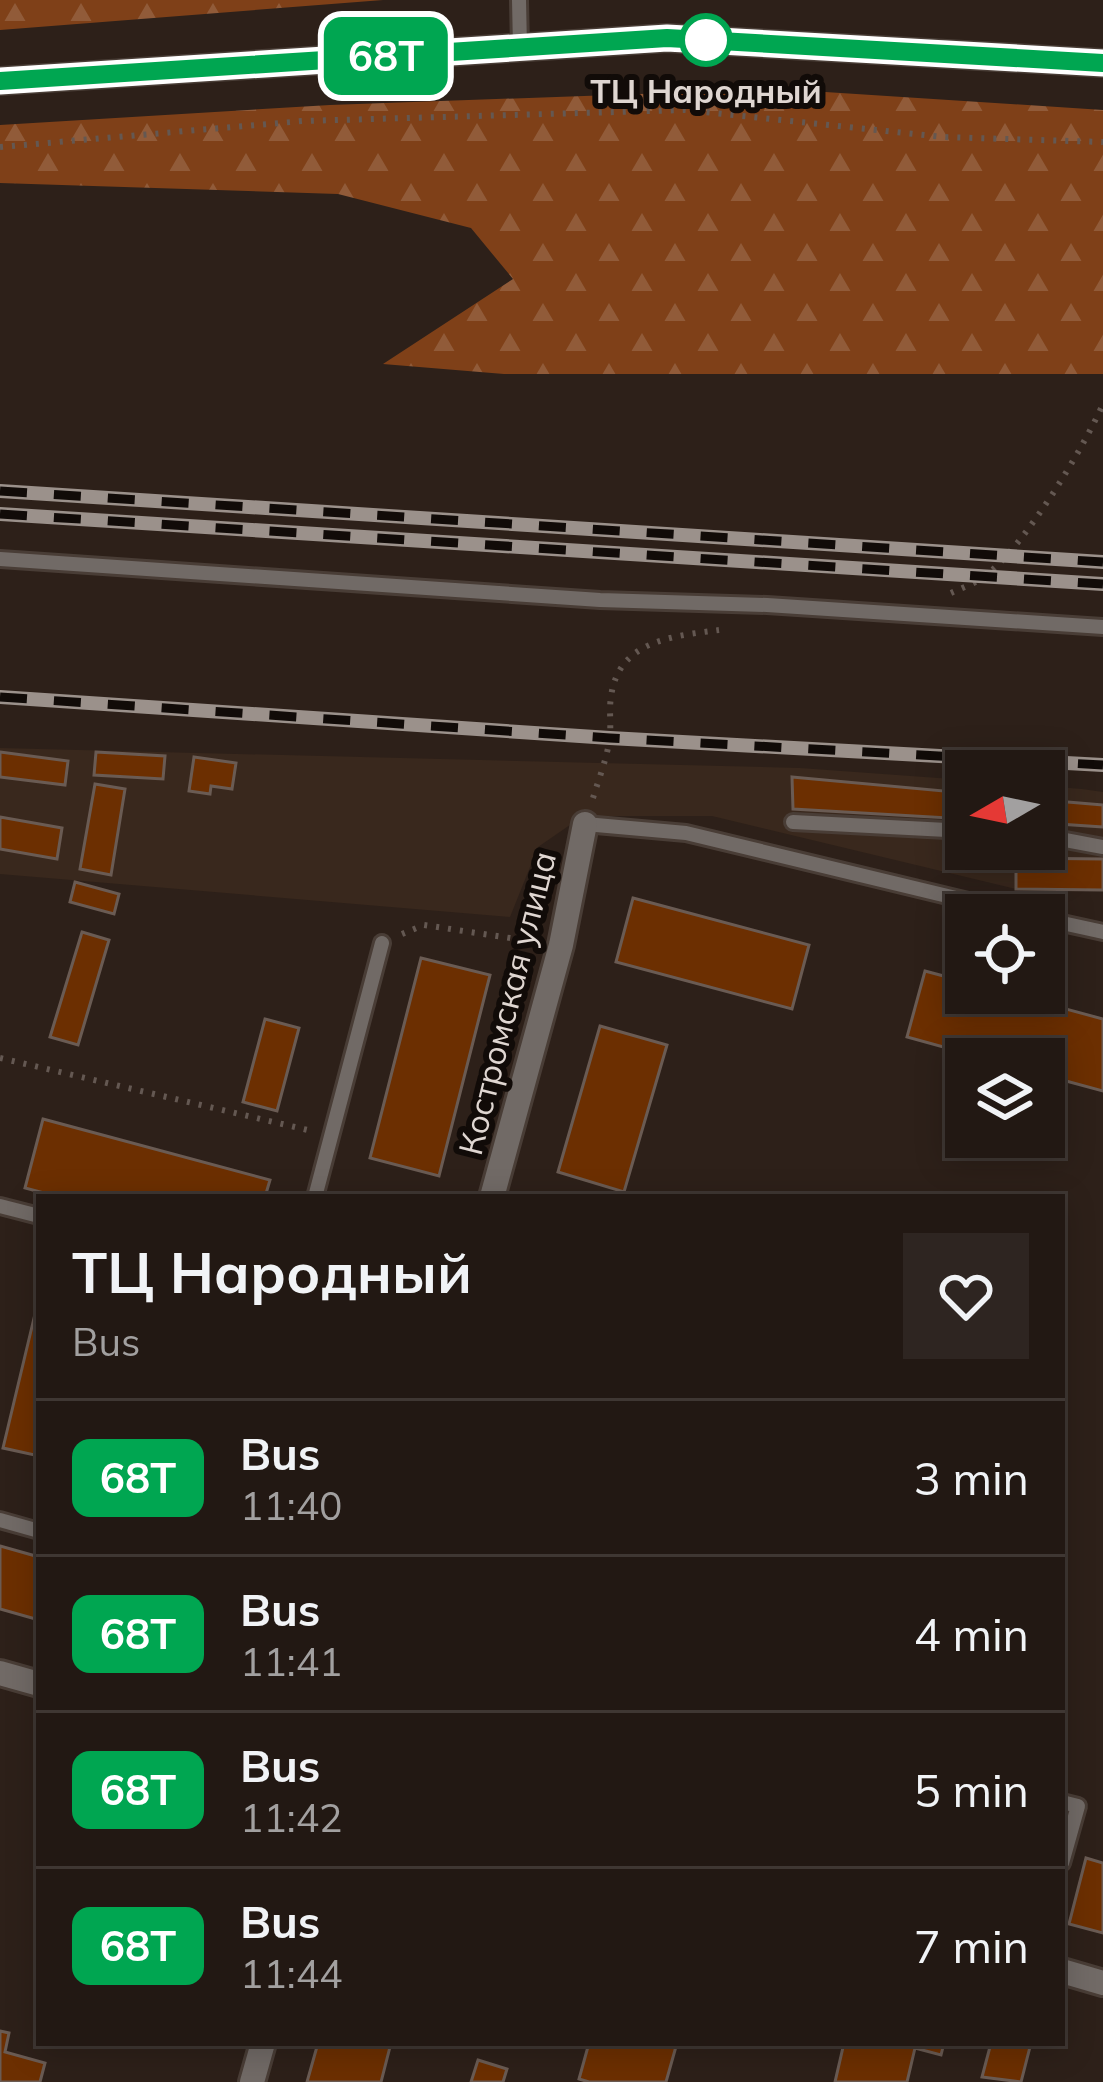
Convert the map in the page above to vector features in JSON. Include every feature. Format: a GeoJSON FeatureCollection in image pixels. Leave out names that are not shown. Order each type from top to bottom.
{"type":"FeatureCollection","features":[{"type":"Feature","properties":{"kind":"main road"},"geometry":{"type":"LineString","coordinates":[[0,81],[667,38],[1103,63]]}},
{"type":"Feature","properties":{"kind":"street","name":"Костромская улица"},"geometry":{"type":"LineString","coordinates":[[493,1194],[561,945],[585,824]]}},
{"type":"Feature","properties":{"kind":"street"},"geometry":{"type":"LineString","coordinates":[[0,1673],[36,1683]]}},
{"type":"Feature","properties":{"kind":"street"},"geometry":{"type":"LineString","coordinates":[[1065,1972],[1103,1983]]}},
{"type":"Feature","properties":{"kind":"street"},"geometry":{"type":"LineString","coordinates":[[253,2082],[262,2046]]}},
{"type":"Feature","properties":{"kind":"lane"},"geometry":{"type":"LineString","coordinates":[[519,0],[520,47]]}},
{"type":"Feature","properties":{"kind":"lane"},"geometry":{"type":"LineString","coordinates":[[0,559],[600,600],[767,605],[1103,627]]}},
{"type":"Feature","properties":{"kind":"lane"},"geometry":{"type":"LineString","coordinates":[[793,822],[945,830]]}},
{"type":"Feature","properties":{"kind":"lane"},"geometry":{"type":"LineString","coordinates":[[585,824],[686,833],[945,895]]}},
{"type":"Feature","properties":{"kind":"lane"},"geometry":{"type":"LineString","coordinates":[[1065,840],[1103,847]]}},
{"type":"Feature","properties":{"kind":"lane"},"geometry":{"type":"LineString","coordinates":[[1065,924],[1103,932]]}},
{"type":"Feature","properties":{"kind":"lane"},"geometry":{"type":"LineString","coordinates":[[316,1194],[382,943]]}},
{"type":"Feature","properties":{"kind":"lane"},"geometry":{"type":"LineString","coordinates":[[0,1206],[36,1215]]}},
{"type":"Feature","properties":{"kind":"lane"},"geometry":{"type":"LineString","coordinates":[[0,1520],[36,1530]]}},
{"type":"Feature","properties":{"kind":"lane"},"geometry":{"type":"LineString","coordinates":[[1065,1803],[1078,1806],[1065,1852]]}},
{"type":"Feature","properties":{"kind":"path"},"geometry":{"type":"LineString","coordinates":[[0,147],[303,122],[685,110],[944,137],[1103,142]]}},
{"type":"Feature","properties":{"kind":"path"},"geometry":{"type":"LineString","coordinates":[[382,943],[424,926],[561,945]]}},
{"type":"Feature","properties":{"kind":"path"},"geometry":{"type":"LineString","coordinates":[[0,1058],[331,1136]]}},
{"type":"Feature","properties":{"kind":"shaded area"},"geometry":{"type":"Polygon","coordinates":[[[0,748],[800,768],[945,778],[945,870],[1065,870],[1065,788],[1103,792],[1103,890],[1016,889],[712,816],[583,816],[538,847],[510,917],[0,874],[0,748]]]}},
{"type":"Feature","properties":{"kind":"green space"},"geometry":{"type":"Polygon","coordinates":[[[0,0],[383,0],[0,30],[0,0]]]}},
{"type":"Feature","properties":{"kind":"green space"},"geometry":{"type":"Polygon","coordinates":[[[779,89],[1103,110],[1103,374],[504,374],[383,364],[513,279],[471,228],[338,194],[0,183],[0,125],[330,105],[779,89]]]}},
{"type":"Feature","properties":{"kind":"building"},"geometry":{"type":"Polygon","coordinates":[[[0,752],[68,761],[65,785],[0,777],[0,752]]]}},
{"type":"Feature","properties":{"kind":"building"},"geometry":{"type":"Polygon","coordinates":[[[96,752],[165,756],[163,779],[94,775],[96,752]]]}},
{"type":"Feature","properties":{"kind":"building"},"geometry":{"type":"Polygon","coordinates":[[[194,757],[236,763],[232,789],[211,786],[210,794],[189,791],[194,757]]]}},
{"type":"Feature","properties":{"kind":"building"},"geometry":{"type":"Polygon","coordinates":[[[792,777],[945,791],[945,818],[793,809],[792,777]]]}},
{"type":"Feature","properties":{"kind":"building"},"geometry":{"type":"Polygon","coordinates":[[[95,784],[125,789],[111,875],[80,869],[95,784]]]}},
{"type":"Feature","properties":{"kind":"building"},"geometry":{"type":"Polygon","coordinates":[[[1065,802],[1103,805],[1103,827],[1065,824],[1065,802]]]}},
{"type":"Feature","properties":{"kind":"building"},"geometry":{"type":"Polygon","coordinates":[[[0,817],[62,828],[57,859],[0,849],[0,817]]]}},
{"type":"Feature","properties":{"kind":"building"},"geometry":{"type":"Polygon","coordinates":[[[1065,859],[1103,859],[1103,890],[1016,889],[1016,870],[1065,870],[1065,859]]]}},
{"type":"Feature","properties":{"kind":"building"},"geometry":{"type":"Polygon","coordinates":[[[75,882],[119,894],[114,914],[70,902],[75,882]]]}},
{"type":"Feature","properties":{"kind":"building"},"geometry":{"type":"Polygon","coordinates":[[[633,898],[809,945],[792,1009],[616,962],[633,898]]]}},
{"type":"Feature","properties":{"kind":"building"},"geometry":{"type":"Polygon","coordinates":[[[82,932],[109,940],[78,1045],[50,1037],[82,932]]]}},
{"type":"Feature","properties":{"kind":"building"},"geometry":{"type":"Polygon","coordinates":[[[421,958],[490,975],[439,1176],[370,1158],[421,958]]]}},
{"type":"Feature","properties":{"kind":"building"},"geometry":{"type":"Polygon","coordinates":[[[925,971],[945,976],[945,1014],[1065,1014],[1065,1009],[1103,1019],[1103,1091],[1065,1081],[1065,1038],[945,1038],[945,1047],[907,1037],[925,971]]]}},
{"type":"Feature","properties":{"kind":"building"},"geometry":{"type":"Polygon","coordinates":[[[265,1019],[299,1028],[277,1111],[243,1102],[265,1019]]]}},
{"type":"Feature","properties":{"kind":"building"},"geometry":{"type":"Polygon","coordinates":[[[600,1026],[667,1045],[624,1192],[558,1172],[600,1026]]]}},
{"type":"Feature","properties":{"kind":"building"},"geometry":{"type":"Polygon","coordinates":[[[43,1119],[270,1180],[266,1194],[48,1194],[25,1188],[43,1119]]]}},
{"type":"Feature","properties":{"kind":"building"},"geometry":{"type":"Polygon","coordinates":[[[35,1314],[36,1455],[3,1448],[35,1314]]]}},
{"type":"Feature","properties":{"kind":"building"},"geometry":{"type":"Polygon","coordinates":[[[0,1546],[36,1556],[36,1619],[0,1609],[0,1546]]]}},
{"type":"Feature","properties":{"kind":"building"},"geometry":{"type":"Polygon","coordinates":[[[1086,1858],[1103,1863],[1103,1933],[1069,1924],[1086,1858]]]}},
{"type":"Feature","properties":{"kind":"building"},"geometry":{"type":"Polygon","coordinates":[[[0,2031],[9,2033],[5,2052],[45,2063],[40,2082],[0,2082],[0,2031]]]}},
{"type":"Feature","properties":{"kind":"building"},"geometry":{"type":"Polygon","coordinates":[[[317,2046],[390,2046],[381,2082],[307,2082],[317,2046]]]}},
{"type":"Feature","properties":{"kind":"building"},"geometry":{"type":"Polygon","coordinates":[[[588,2046],[676,2046],[666,2082],[579,2079],[588,2046]]]}},
{"type":"Feature","properties":{"kind":"building"},"geometry":{"type":"Polygon","coordinates":[[[843,2046],[943,2046],[941,2055],[915,2048],[907,2082],[835,2082],[843,2046]]]}},
{"type":"Feature","properties":{"kind":"building"},"geometry":{"type":"Polygon","coordinates":[[[990,2046],[1030,2046],[1021,2082],[982,2077],[990,2046]]]}},
{"type":"Feature","properties":{"kind":"building"},"geometry":{"type":"Polygon","coordinates":[[[478,2060],[507,2069],[503,2082],[471,2082],[478,2060]]]}},
{"type":"Feature","properties":{"kind":"railway"},"geometry":{"type":"LineString","coordinates":[[0,491],[1103,562]]}},
{"type":"Feature","properties":{"kind":"railway"},"geometry":{"type":"LineString","coordinates":[[0,514],[1103,584]]}},
{"type":"Feature","properties":{"kind":"railway"},"geometry":{"type":"LineString","coordinates":[[0,697],[1103,765]]}},
{"type":"Feature","properties":{"kind":"bus line","name":"68Т"},"geometry":{"type":"LineString","coordinates":[[0,81],[667,38],[1103,63]]}},
{"type":"Feature","properties":{"kind":"place","name":"ТЦ Народный"},"geometry":{"type":"Point","coordinates":[706,40]}}]}
